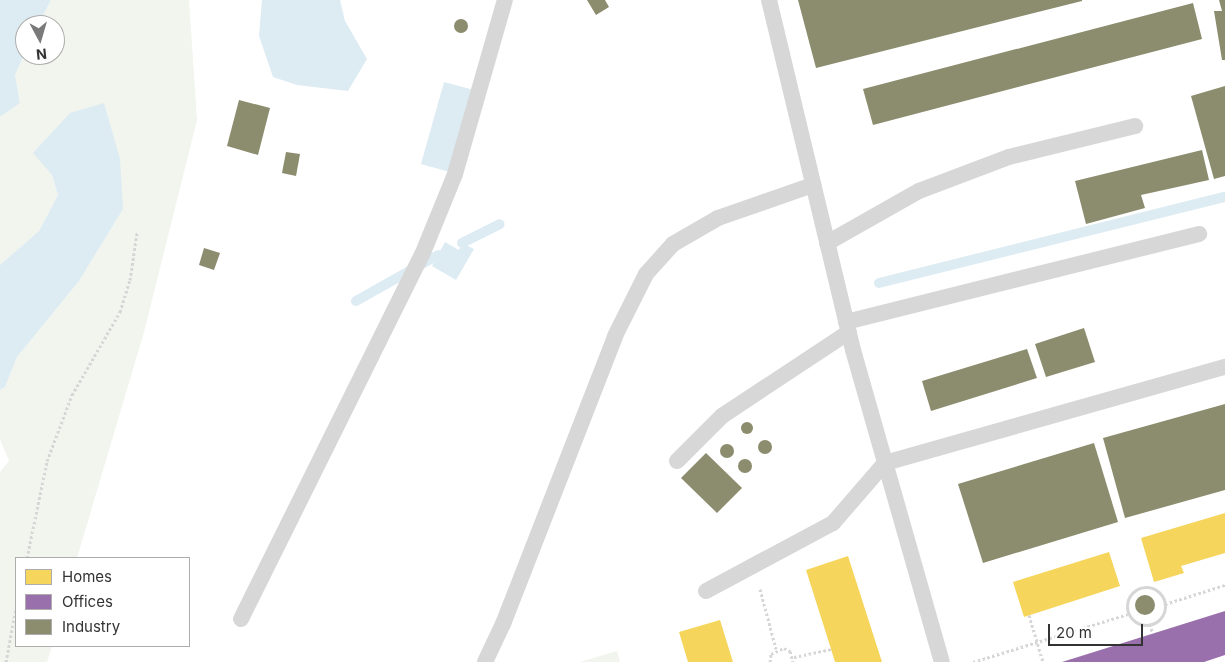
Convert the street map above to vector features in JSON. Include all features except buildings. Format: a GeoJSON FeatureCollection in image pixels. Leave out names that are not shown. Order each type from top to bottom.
{"type":"FeatureCollection","features":[{"type":"Feature","properties":{"kind":"lane"},"geometry":{"type":"LineString","coordinates":[[241,619],[422,255],[455,174],[505,0]]}},
{"type":"Feature","properties":{"kind":"lane"},"geometry":{"type":"LineString","coordinates":[[769,0],[847,327],[942,662]]}},
{"type":"Feature","properties":{"kind":"lane"},"geometry":{"type":"LineString","coordinates":[[827,243],[919,191],[1000,161],[1135,126]]}},
{"type":"Feature","properties":{"kind":"lane"},"geometry":{"type":"LineString","coordinates":[[485,662],[504,624],[615,336],[646,274],[673,244],[718,218],[813,185]]}},
{"type":"Feature","properties":{"kind":"lane"},"geometry":{"type":"LineString","coordinates":[[677,461],[722,416],[847,327],[1199,234]]}},
{"type":"Feature","properties":{"kind":"lane"},"geometry":{"type":"LineString","coordinates":[[706,591],[833,523],[885,463],[1225,367]]}},
{"type":"Feature","properties":{"kind":"path"},"geometry":{"type":"LineString","coordinates":[[26,557],[50,453],[72,395],[120,312],[130,280],[137,233]]}},
{"type":"Feature","properties":{"kind":"path"},"geometry":{"type":"LineString","coordinates":[[753,566],[776,649]]}},
{"type":"Feature","properties":{"kind":"path"},"geometry":{"type":"LineString","coordinates":[[1165,604],[1225,585]]}},
{"type":"Feature","properties":{"kind":"path"},"geometry":{"type":"LineString","coordinates":[[1140,587],[1156,589],[1165,604],[1163,613],[1149,624],[1140,624],[1128,614],[1128,598],[1140,587]]}},
{"type":"Feature","properties":{"kind":"path"},"geometry":{"type":"LineString","coordinates":[[6,662],[15,613]]}},
{"type":"Feature","properties":{"kind":"path"},"geometry":{"type":"LineString","coordinates":[[972,662],[1128,614]]}},
{"type":"Feature","properties":{"kind":"path"},"geometry":{"type":"LineString","coordinates":[[1029,615],[1043,662]]}},
{"type":"Feature","properties":{"kind":"path"},"geometry":{"type":"LineString","coordinates":[[1149,624],[1153,633]]}},
{"type":"Feature","properties":{"kind":"path"},"geometry":{"type":"LineString","coordinates":[[776,649],[790,651],[793,660],[831,649]]}},
{"type":"Feature","properties":{"kind":"path"},"geometry":{"type":"LineString","coordinates":[[770,662],[771,654],[776,649]]}},
{"type":"Feature","properties":{"kind":"shaded area"},"geometry":{"type":"Polygon","coordinates":[[[0,0],[51,0],[43,15],[15,15],[15,65],[20,65],[15,75],[20,103],[0,117],[0,0]]]}},
{"type":"Feature","properties":{"kind":"shaded area"},"geometry":{"type":"Polygon","coordinates":[[[51,0],[189,0],[197,120],[144,332],[77,557],[15,557],[15,647],[52,647],[47,662],[0,662],[0,472],[9,461],[0,439],[0,390],[5,387],[17,357],[79,281],[123,209],[52,175],[58,195],[39,231],[0,265],[0,117],[20,103],[15,75],[20,65],[65,65],[65,15],[43,15],[51,0]]]}},
{"type":"Feature","properties":{"kind":"shaded area"},"geometry":{"type":"Polygon","coordinates":[[[262,0],[340,0],[345,21],[367,59],[348,91],[297,85],[273,77],[259,36],[262,0]]]}},
{"type":"Feature","properties":{"kind":"shaded area"},"geometry":{"type":"Polygon","coordinates":[[[444,82],[474,90],[450,172],[421,164],[444,82]]]}},
{"type":"Feature","properties":{"kind":"shaded area"},"geometry":{"type":"Polygon","coordinates":[[[104,103],[120,159],[123,209],[79,281],[17,357],[5,387],[0,390],[0,265],[39,231],[58,195],[52,175],[33,153],[70,113],[104,103]]]}},
{"type":"Feature","properties":{"kind":"shaded area"},"geometry":{"type":"Polygon","coordinates":[[[445,242],[459,250],[462,243],[474,249],[456,280],[432,266],[445,242]]]}},
{"type":"Feature","properties":{"kind":"shaded area"},"geometry":{"type":"Polygon","coordinates":[[[617,651],[620,662],[580,662],[617,651]]]}},
{"type":"Feature","properties":{"kind":"waterway"},"geometry":{"type":"LineString","coordinates":[[879,283],[1225,197]]}},
{"type":"Feature","properties":{"kind":"waterway"},"geometry":{"type":"LineString","coordinates":[[462,243],[500,224]]}},
{"type":"Feature","properties":{"kind":"waterway"},"geometry":{"type":"LineString","coordinates":[[356,301],[438,255]]}}]}
